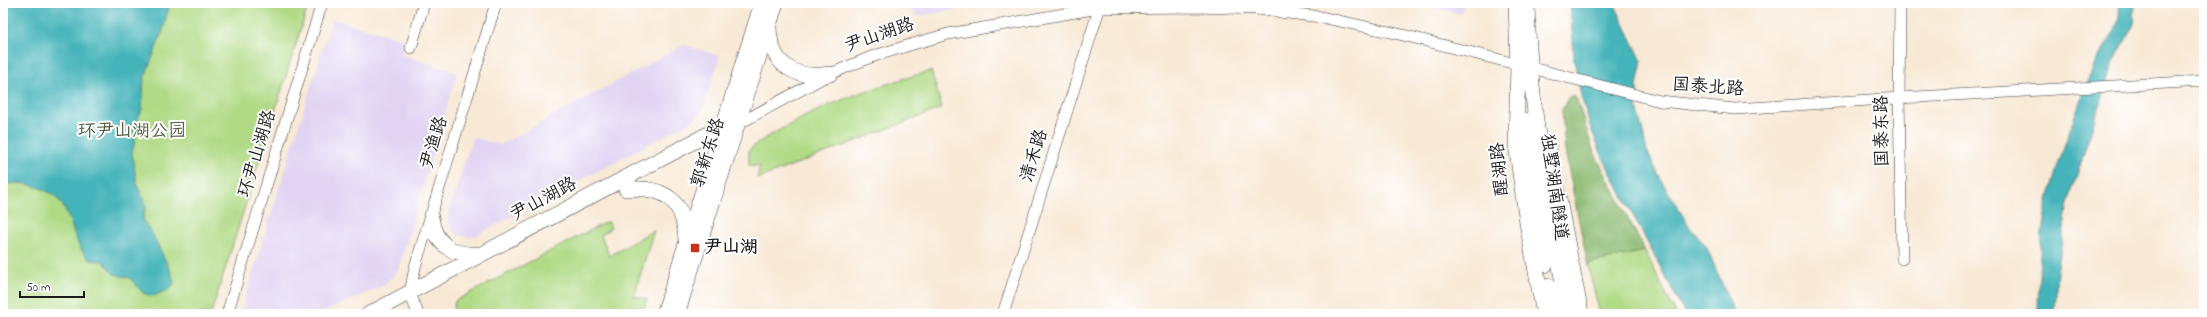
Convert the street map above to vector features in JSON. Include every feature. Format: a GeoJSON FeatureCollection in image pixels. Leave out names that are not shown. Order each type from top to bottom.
{"type":"FeatureCollection","features":[{"type":"Feature","properties":{"kind":"main road","name":"郭新东路"},"geometry":{"type":"LineString","coordinates":[[677,314],[731,124],[762,3]]}},
{"type":"Feature","properties":{"kind":"main road","name":"郭新东路"},"geometry":{"type":"LineString","coordinates":[[731,124],[776,3]]}},
{"type":"Feature","properties":{"kind":"main road"},"geometry":{"type":"LineString","coordinates":[[1516,3],[1524,67],[1556,174],[1581,314]]}},
{"type":"Feature","properties":{"kind":"main road"},"geometry":{"type":"LineString","coordinates":[[1524,67],[1527,3]]}},
{"type":"Feature","properties":{"kind":"main road"},"geometry":{"type":"LineString","coordinates":[[769,25],[773,49],[784,64],[802,75],[814,77],[830,74]]}},
{"type":"Feature","properties":{"kind":"main road","name":"醒湖路"},"geometry":{"type":"LineString","coordinates":[[1524,67],[1516,144],[1527,223],[1544,314]]}},
{"type":"Feature","properties":{"kind":"main road","name":"独墅湖南隧道"},"geometry":{"type":"LineString","coordinates":[[1524,67],[1531,174],[1546,268],[1556,314]]}},
{"type":"Feature","properties":{"kind":"main road","name":"独墅湖南隧道"},"geometry":{"type":"LineString","coordinates":[[1524,67],[1569,314]]}},
{"type":"Feature","properties":{"kind":"main road","name":"尹山湖路"},"geometry":{"type":"LineString","coordinates":[[369,314],[411,297],[720,140],[731,124]]}},
{"type":"Feature","properties":{"kind":"main road","name":"尹山湖路"},"geometry":{"type":"LineString","coordinates":[[386,314],[482,254],[731,124]]}},
{"type":"Feature","properties":{"kind":"main road","name":"郭新东路"},"geometry":{"type":"LineString","coordinates":[[664,314],[720,140]]}},
{"type":"Feature","properties":{"kind":"main road"},"geometry":{"type":"LineString","coordinates":[[626,189],[653,190],[673,200],[684,219],[686,246]]}},
{"type":"Feature","properties":{"kind":"main road"},"geometry":{"type":"LineString","coordinates":[[431,217],[434,232],[448,248],[458,253],[467,255],[482,254]]}},
{"type":"Feature","properties":{"kind":"street","name":"环尹山湖路"},"geometry":{"type":"LineString","coordinates":[[227,314],[322,3]]}},
{"type":"Feature","properties":{"kind":"street"},"geometry":{"type":"LineString","coordinates":[[411,48],[424,3]]}},
{"type":"Feature","properties":{"kind":"street","name":"尹渔路"},"geometry":{"type":"LineString","coordinates":[[411,297],[415,267],[496,3]]}},
{"type":"Feature","properties":{"kind":"street","name":"国泰东路"},"geometry":{"type":"LineString","coordinates":[[1900,3],[1899,98],[1902,258]]}},
{"type":"Feature","properties":{"kind":"street","name":"尹山湖路"},"geometry":{"type":"LineString","coordinates":[[731,124],[830,74],[871,58],[948,34],[1100,5],[1256,9],[1321,17],[1403,35],[1524,67]]}},
{"type":"Feature","properties":{"kind":"street","name":"清禾路"},"geometry":{"type":"LineString","coordinates":[[1003,314],[1100,5]]}},
{"type":"Feature","properties":{"kind":"street","name":"国泰北路"},"geometry":{"type":"LineString","coordinates":[[1524,67],[1660,101],[1735,109],[1899,98],[2204,81]]}},
{"type":"Feature","properties":{"kind":"street"},"geometry":{"type":"LineString","coordinates":[[411,297],[418,314]]}},
{"type":"Feature","properties":{"kind":"shaded area"},"geometry":{"type":"Polygon","coordinates":[[[906,3],[995,3],[917,16],[906,3]]]}},
{"type":"Feature","properties":{"kind":"shaded area"},"geometry":{"type":"Polygon","coordinates":[[[1415,3],[1465,3],[1461,14],[1415,3]]]}},
{"type":"Feature","properties":{"kind":"shaded area"},"geometry":{"type":"Polygon","coordinates":[[[332,19],[405,40],[401,54],[457,73],[398,270],[383,286],[318,314],[240,314],[332,19]]]}},
{"type":"Feature","properties":{"kind":"shaded area"},"geometry":{"type":"Polygon","coordinates":[[[684,45],[720,56],[702,111],[694,120],[475,236],[470,237],[458,235],[451,228],[448,222],[448,213],[473,137],[500,145],[684,45]]]}},
{"type":"Feature","properties":{"kind":"green space","name":"环尹山湖公园"},"geometry":{"type":"Polygon","coordinates":[[[3,3],[309,3],[211,314],[3,314],[3,3]]]}},
{"type":"Feature","properties":{"kind":"green space"},"geometry":{"type":"Polygon","coordinates":[[[931,71],[942,108],[757,179],[760,166],[749,165],[749,150],[769,136],[808,115],[859,93],[931,71]]]}},
{"type":"Feature","properties":{"kind":"green space"},"geometry":{"type":"Polygon","coordinates":[[[1574,96],[1577,100],[1593,150],[1645,251],[1590,263],[1588,266],[1565,151],[1562,110],[1568,98],[1574,96]]]}},
{"type":"Feature","properties":{"kind":"green space"},"geometry":{"type":"Polygon","coordinates":[[[608,221],[611,228],[601,235],[609,256],[654,230],[634,296],[647,299],[642,314],[452,314],[455,301],[608,221]]]}},
{"type":"Feature","properties":{"kind":"green space"},"geometry":{"type":"Polygon","coordinates":[[[1645,251],[1676,314],[1600,314],[1588,266],[1589,263],[1645,251]]]}},
{"type":"Feature","properties":{"kind":"water"},"geometry":{"type":"Polygon","coordinates":[[[3,3],[170,3],[163,30],[144,79],[142,109],[135,128],[135,142],[132,152],[137,184],[146,207],[143,217],[144,222],[153,235],[171,272],[174,283],[170,289],[153,296],[143,293],[130,278],[114,274],[103,261],[90,260],[82,250],[77,240],[65,209],[59,200],[50,193],[37,187],[25,184],[12,183],[3,185],[3,3]]]}},
{"type":"Feature","properties":{"kind":"water"},"geometry":{"type":"Polygon","coordinates":[[[1570,3],[1614,3],[1642,61],[1637,86],[1637,106],[1647,151],[1661,180],[1691,229],[1706,246],[1735,314],[1685,314],[1603,158],[1590,126],[1581,96],[1574,60],[1570,3]]]}},
{"type":"Feature","properties":{"kind":"water"},"geometry":{"type":"Polygon","coordinates":[[[2119,3],[2135,3],[2134,24],[2112,66],[2068,203],[2057,272],[2055,314],[2038,314],[2041,239],[2049,196],[2075,114],[2094,66],[2112,36],[2118,21],[2119,3]]]}},
{"type":"Feature","properties":{"kind":"place","name":"尹山湖"},"geometry":{"type":"Point","coordinates":[695,248]}}]}
